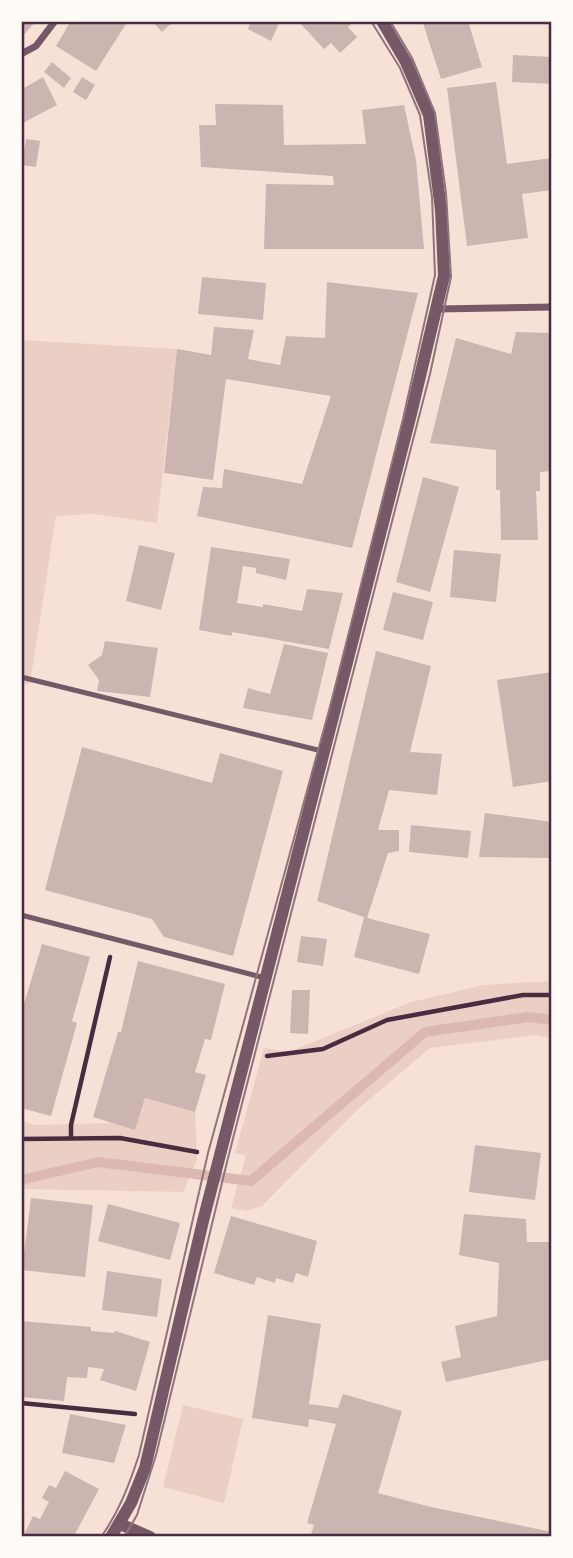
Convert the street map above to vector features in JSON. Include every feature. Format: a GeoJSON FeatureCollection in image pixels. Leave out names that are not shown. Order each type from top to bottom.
{"type":"FeatureCollection","features":[{"type":"Feature","properties":{"kind":"street"},"geometry":{"type":"LineString","coordinates":[[21,54],[36,46],[55,21]]}},
{"type":"Feature","properties":{"kind":"street"},"geometry":{"type":"LineString","coordinates":[[111,1537],[131,1503],[145,1468],[207,1208],[444,276],[441,210],[429,115],[405,62],[382,21]]}},
{"type":"Feature","properties":{"kind":"street"},"geometry":{"type":"LineString","coordinates":[[437,309],[552,307]]}},
{"type":"Feature","properties":{"kind":"street"},"geometry":{"type":"LineString","coordinates":[[120,1524],[150,1537]]}},
{"type":"Feature","properties":{"kind":"lane"},"geometry":{"type":"LineString","coordinates":[[21,677],[325,751]]}},
{"type":"Feature","properties":{"kind":"lane"},"geometry":{"type":"LineString","coordinates":[[21,915],[266,978]]}},
{"type":"Feature","properties":{"kind":"path"},"geometry":{"type":"LineString","coordinates":[[71,1138],[71,1125],[114,939]]}},
{"type":"Feature","properties":{"kind":"path"},"geometry":{"type":"LineString","coordinates":[[266,1056],[323,1049],[387,1020],[523,995],[552,995]]}},
{"type":"Feature","properties":{"kind":"path"},"geometry":{"type":"LineString","coordinates":[[21,1139],[120,1138],[219,1162]]}},
{"type":"Feature","properties":{"kind":"path"},"geometry":{"type":"LineString","coordinates":[[21,1403],[157,1416]]}},
{"type":"Feature","properties":{"kind":"shaded area"},"geometry":{"type":"Polygon","coordinates":[[[21,340],[177,349],[157,523],[94,514],[56,516],[30,684],[21,683],[21,340]]]}},
{"type":"Feature","properties":{"kind":"shaded area"},"geometry":{"type":"Polygon","coordinates":[[[552,981],[552,1038],[536,1035],[430,1048],[358,1109],[262,1206],[247,1211],[231,1208],[246,1155],[235,1153],[264,1048],[289,1052],[411,1002],[484,985],[552,981]]]}},
{"type":"Feature","properties":{"kind":"shaded area"},"geometry":{"type":"Polygon","coordinates":[[[145,1098],[195,1112],[197,1160],[183,1192],[21,1189],[21,1121],[36,1125],[112,1123],[135,1130],[145,1098]]]}},
{"type":"Feature","properties":{"kind":"shaded area"},"geometry":{"type":"Polygon","coordinates":[[[183,1405],[243,1419],[224,1503],[163,1487],[183,1405]]]}},
{"type":"Feature","properties":{"kind":"building"},"geometry":{"type":"Polygon","coordinates":[[[21,21],[36,21],[21,38],[21,21]]]}},
{"type":"Feature","properties":{"kind":"building"},"geometry":{"type":"Polygon","coordinates":[[[71,21],[128,21],[96,71],[56,46],[71,21]]]}},
{"type":"Feature","properties":{"kind":"building"},"geometry":{"type":"Polygon","coordinates":[[[152,21],[174,21],[162,32],[152,21]]]}},
{"type":"Feature","properties":{"kind":"building"},"geometry":{"type":"Polygon","coordinates":[[[251,21],[280,21],[271,41],[248,29],[251,21]]]}},
{"type":"Feature","properties":{"kind":"building"},"geometry":{"type":"Polygon","coordinates":[[[298,21],[355,21],[348,27],[357,37],[340,53],[331,43],[324,49],[298,21]]]}},
{"type":"Feature","properties":{"kind":"building"},"geometry":{"type":"Polygon","coordinates":[[[468,21],[482,67],[441,79],[423,23],[468,21]]]}},
{"type":"Feature","properties":{"kind":"building"},"geometry":{"type":"Polygon","coordinates":[[[513,55],[552,57],[552,84],[512,82],[513,55]]]}},
{"type":"Feature","properties":{"kind":"building"},"geometry":{"type":"Polygon","coordinates":[[[52,62],[71,78],[64,88],[44,72],[52,62]]]}},
{"type":"Feature","properties":{"kind":"building"},"geometry":{"type":"Polygon","coordinates":[[[43,77],[57,105],[21,124],[21,83],[24,88],[43,77]]]}},
{"type":"Feature","properties":{"kind":"building"},"geometry":{"type":"Polygon","coordinates":[[[82,77],[95,85],[86,100],[73,92],[82,77]]]}},
{"type":"Feature","properties":{"kind":"building"},"geometry":{"type":"Polygon","coordinates":[[[496,82],[507,164],[552,158],[552,190],[522,194],[528,238],[467,246],[447,88],[496,82]]]}},
{"type":"Feature","properties":{"kind":"building"},"geometry":{"type":"Polygon","coordinates":[[[215,104],[283,105],[284,145],[366,144],[362,110],[404,105],[416,160],[424,249],[264,249],[266,184],[334,185],[333,176],[201,167],[199,125],[216,125],[215,104]]]}},
{"type":"Feature","properties":{"kind":"building"},"geometry":{"type":"Polygon","coordinates":[[[26,139],[40,141],[36,167],[22,165],[26,139]]]}},
{"type":"Feature","properties":{"kind":"building"},"geometry":{"type":"Polygon","coordinates":[[[202,277],[266,283],[263,320],[198,314],[202,277]]]}},
{"type":"Feature","properties":{"kind":"building"},"geometry":{"type":"Polygon","coordinates":[[[327,282],[418,293],[352,548],[197,516],[203,487],[222,488],[224,469],[302,484],[331,396],[226,379],[213,480],[164,473],[177,349],[211,355],[214,327],[254,330],[248,359],[280,365],[286,336],[325,338],[327,282]]]}},
{"type":"Feature","properties":{"kind":"building"},"geometry":{"type":"Polygon","coordinates":[[[516,332],[552,333],[552,471],[540,472],[540,491],[536,491],[538,540],[501,540],[500,490],[496,490],[496,450],[430,443],[456,338],[511,354],[516,332]]]}},
{"type":"Feature","properties":{"kind":"building"},"geometry":{"type":"Polygon","coordinates":[[[423,477],[459,487],[430,592],[396,582],[423,477]]]}},
{"type":"Feature","properties":{"kind":"building"},"geometry":{"type":"Polygon","coordinates":[[[139,545],[175,553],[161,610],[126,601],[139,545]]]}},
{"type":"Feature","properties":{"kind":"building"},"geometry":{"type":"Polygon","coordinates":[[[211,547],[290,559],[286,580],[256,573],[256,568],[243,566],[237,603],[263,607],[263,604],[302,611],[307,589],[343,593],[329,649],[232,632],[232,636],[199,630],[211,547]]]}},
{"type":"Feature","properties":{"kind":"building"},"geometry":{"type":"Polygon","coordinates":[[[454,550],[501,554],[496,602],[450,597],[454,550]]]}},
{"type":"Feature","properties":{"kind":"building"},"geometry":{"type":"Polygon","coordinates":[[[393,592],[433,602],[423,640],[383,630],[393,592]]]}},
{"type":"Feature","properties":{"kind":"building"},"geometry":{"type":"Polygon","coordinates":[[[105,641],[158,648],[150,697],[97,691],[99,680],[88,665],[102,655],[105,641]]]}},
{"type":"Feature","properties":{"kind":"building"},"geometry":{"type":"Polygon","coordinates":[[[284,644],[328,653],[312,720],[243,708],[248,688],[270,694],[284,644]]]}},
{"type":"Feature","properties":{"kind":"building"},"geometry":{"type":"Polygon","coordinates":[[[376,651],[431,666],[410,752],[442,754],[437,795],[389,790],[378,830],[399,830],[399,851],[388,853],[367,918],[430,934],[419,974],[354,957],[364,917],[317,901],[376,651]]]}},
{"type":"Feature","properties":{"kind":"building"},"geometry":{"type":"Polygon","coordinates":[[[552,672],[552,781],[513,787],[497,680],[552,672]]]}},
{"type":"Feature","properties":{"kind":"building"},"geometry":{"type":"Polygon","coordinates":[[[82,747],[212,783],[220,753],[283,771],[233,956],[164,937],[152,919],[45,890],[82,747]]]}},
{"type":"Feature","properties":{"kind":"building"},"geometry":{"type":"Polygon","coordinates":[[[485,813],[552,822],[552,858],[479,857],[485,813]]]}},
{"type":"Feature","properties":{"kind":"building"},"geometry":{"type":"Polygon","coordinates":[[[411,825],[471,831],[468,858],[409,852],[411,825]]]}},
{"type":"Feature","properties":{"kind":"building"},"geometry":{"type":"Polygon","coordinates":[[[301,936],[327,939],[323,966],[297,962],[301,936]]]}},
{"type":"Feature","properties":{"kind":"building"},"geometry":{"type":"Polygon","coordinates":[[[42,944],[90,957],[72,1021],[77,1023],[51,1116],[21,1108],[21,1014],[42,944]]]}},
{"type":"Feature","properties":{"kind":"building"},"geometry":{"type":"Polygon","coordinates":[[[138,961],[225,984],[211,1040],[205,1039],[195,1072],[206,1075],[195,1112],[145,1098],[135,1130],[93,1117],[118,1032],[121,1032],[138,961]]]}},
{"type":"Feature","properties":{"kind":"building"},"geometry":{"type":"Polygon","coordinates":[[[292,990],[310,990],[308,1034],[290,1033],[292,990]]]}},
{"type":"Feature","properties":{"kind":"building"},"geometry":{"type":"Polygon","coordinates":[[[475,1145],[541,1153],[535,1200],[469,1192],[475,1145]]]}},
{"type":"Feature","properties":{"kind":"building"},"geometry":{"type":"Polygon","coordinates":[[[31,1198],[93,1205],[85,1277],[22,1270],[31,1198]]]}},
{"type":"Feature","properties":{"kind":"building"},"geometry":{"type":"Polygon","coordinates":[[[108,1204],[180,1223],[170,1260],[98,1241],[108,1204]]]}},
{"type":"Feature","properties":{"kind":"building"},"geometry":{"type":"Polygon","coordinates":[[[464,1214],[526,1219],[527,1242],[552,1242],[552,1359],[446,1382],[441,1362],[461,1357],[455,1326],[497,1316],[499,1263],[459,1255],[464,1214]]]}},
{"type":"Feature","properties":{"kind":"building"},"geometry":{"type":"Polygon","coordinates":[[[231,1216],[317,1241],[308,1277],[296,1273],[293,1283],[276,1278],[275,1283],[257,1277],[254,1285],[214,1273],[231,1216]]]}},
{"type":"Feature","properties":{"kind":"building"},"geometry":{"type":"Polygon","coordinates":[[[107,1271],[162,1279],[157,1317],[102,1310],[107,1271]]]}},
{"type":"Feature","properties":{"kind":"building"},"geometry":{"type":"Polygon","coordinates":[[[268,1315],[321,1324],[309,1404],[338,1408],[343,1394],[402,1411],[378,1493],[552,1532],[552,1537],[310,1537],[314,1525],[307,1523],[336,1424],[309,1419],[308,1427],[252,1418],[268,1315]]]}},
{"type":"Feature","properties":{"kind":"building"},"geometry":{"type":"Polygon","coordinates":[[[21,1321],[91,1327],[91,1331],[115,1331],[150,1342],[136,1391],[100,1380],[104,1369],[88,1367],[87,1378],[67,1377],[64,1401],[21,1397],[21,1321]]]}},
{"type":"Feature","properties":{"kind":"building"},"geometry":{"type":"Polygon","coordinates":[[[70,1414],[126,1425],[114,1463],[62,1453],[70,1414]]]}},
{"type":"Feature","properties":{"kind":"building"},"geometry":{"type":"Polygon","coordinates":[[[65,1471],[99,1489],[74,1536],[23,1537],[33,1516],[40,1519],[49,1502],[42,1498],[49,1485],[56,1488],[65,1471]]]}},
{"type":"Feature","properties":{"kind":"waterway"},"geometry":{"type":"LineString","coordinates":[[21,1180],[98,1162],[251,1181],[425,1032],[528,1017],[552,1020]]}},
{"type":"Feature","properties":{"kind":"tram line"},"geometry":{"type":"LineString","coordinates":[[101,1537],[123,1498],[139,1455],[208,1153],[331,703],[403,419],[435,275],[432,197],[420,115],[400,68],[371,21]]}},
{"type":"Feature","properties":{"kind":"tram line"},"geometry":{"type":"LineString","coordinates":[[124,1537],[137,1515],[156,1455],[228,1158],[430,374],[451,277],[446,193],[435,113],[412,58],[390,21]]}}]}
